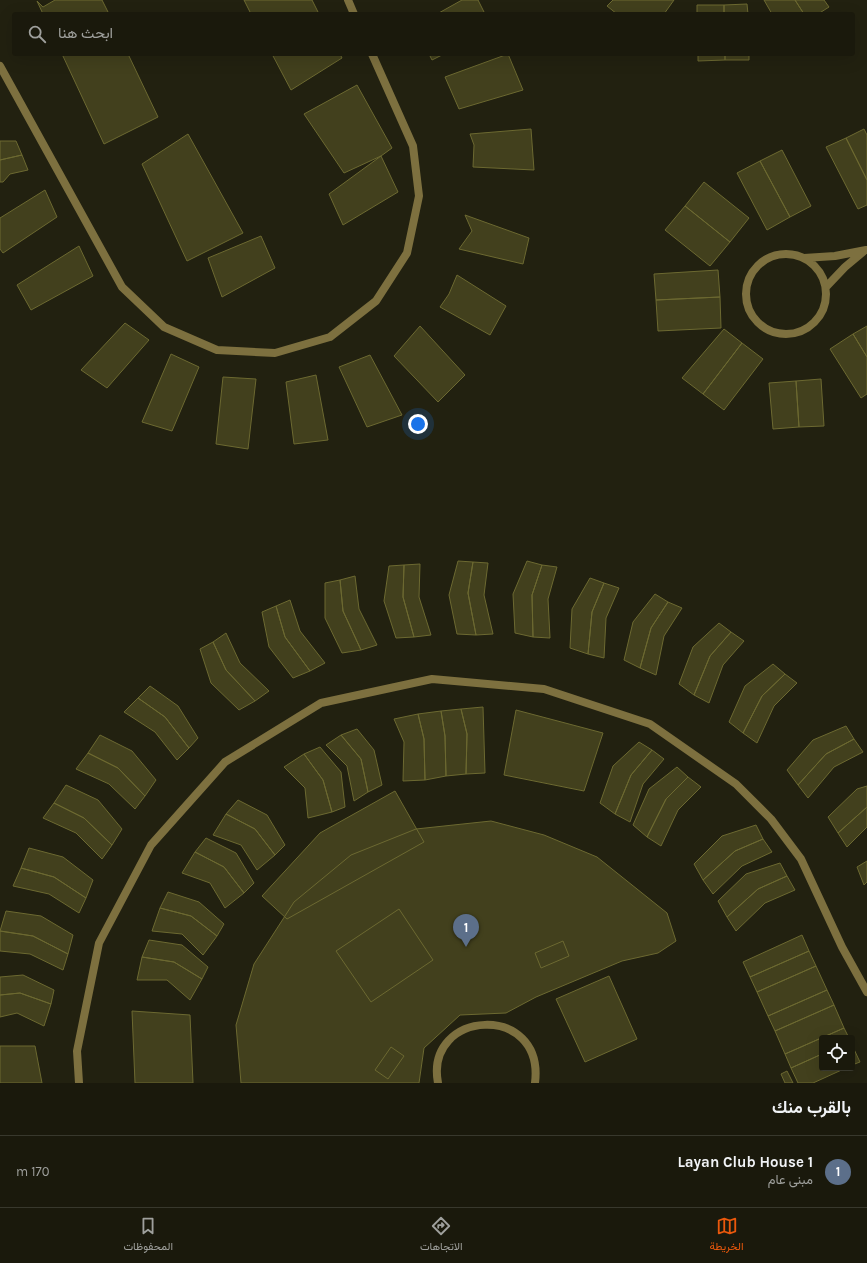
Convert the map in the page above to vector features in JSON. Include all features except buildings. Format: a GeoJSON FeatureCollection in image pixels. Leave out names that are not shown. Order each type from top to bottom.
{"type":"FeatureCollection","features":[{"type":"Feature","properties":{"kind":"street"},"geometry":{"type":"LineString","coordinates":[[348,0],[353,12]]}},
{"type":"Feature","properties":{"kind":"street"},"geometry":{"type":"LineString","coordinates":[[0,66],[122,287],[164,327],[184,336],[217,350],[275,353],[330,336],[336,332],[376,301],[407,253],[419,196],[413,146],[373,56]]}},
{"type":"Feature","properties":{"kind":"street"},"geometry":{"type":"LineString","coordinates":[[804,258],[835,256],[866,250]]}},
{"type":"Feature","properties":{"kind":"street"},"geometry":{"type":"LineString","coordinates":[[826,287],[845,267],[866,250]]}},
{"type":"Feature","properties":{"kind":"street"},"geometry":{"type":"LineString","coordinates":[[779,254],[792,254],[804,258],[815,265],[822,275],[826,287],[827,300],[823,312],[816,322],[799,332],[781,334],[768,331],[750,314],[746,301],[746,289],[750,277],[757,266],[767,259],[779,254]]}},
{"type":"Feature","properties":{"kind":"street"},"geometry":{"type":"LineString","coordinates":[[79,1083],[77,1051],[99,943],[151,845],[225,762],[321,703],[432,679],[544,689],[650,724],[736,784],[771,819],[801,859],[842,947],[867,992]]}},
{"type":"Feature","properties":{"kind":"street"},"geometry":{"type":"LineString","coordinates":[[438,1083],[436,1069],[439,1057],[453,1036],[464,1029],[488,1024],[507,1028],[522,1039],[535,1060],[541,1083]]}},
{"type":"Feature","properties":{"kind":"street"},"geometry":{"type":"LineString","coordinates":[[535,1083],[537,1072]]}},
{"type":"Feature","properties":{"kind":"place","name":"Layan Club House 1"},"geometry":{"type":"Point","coordinates":[466,947]}}]}
